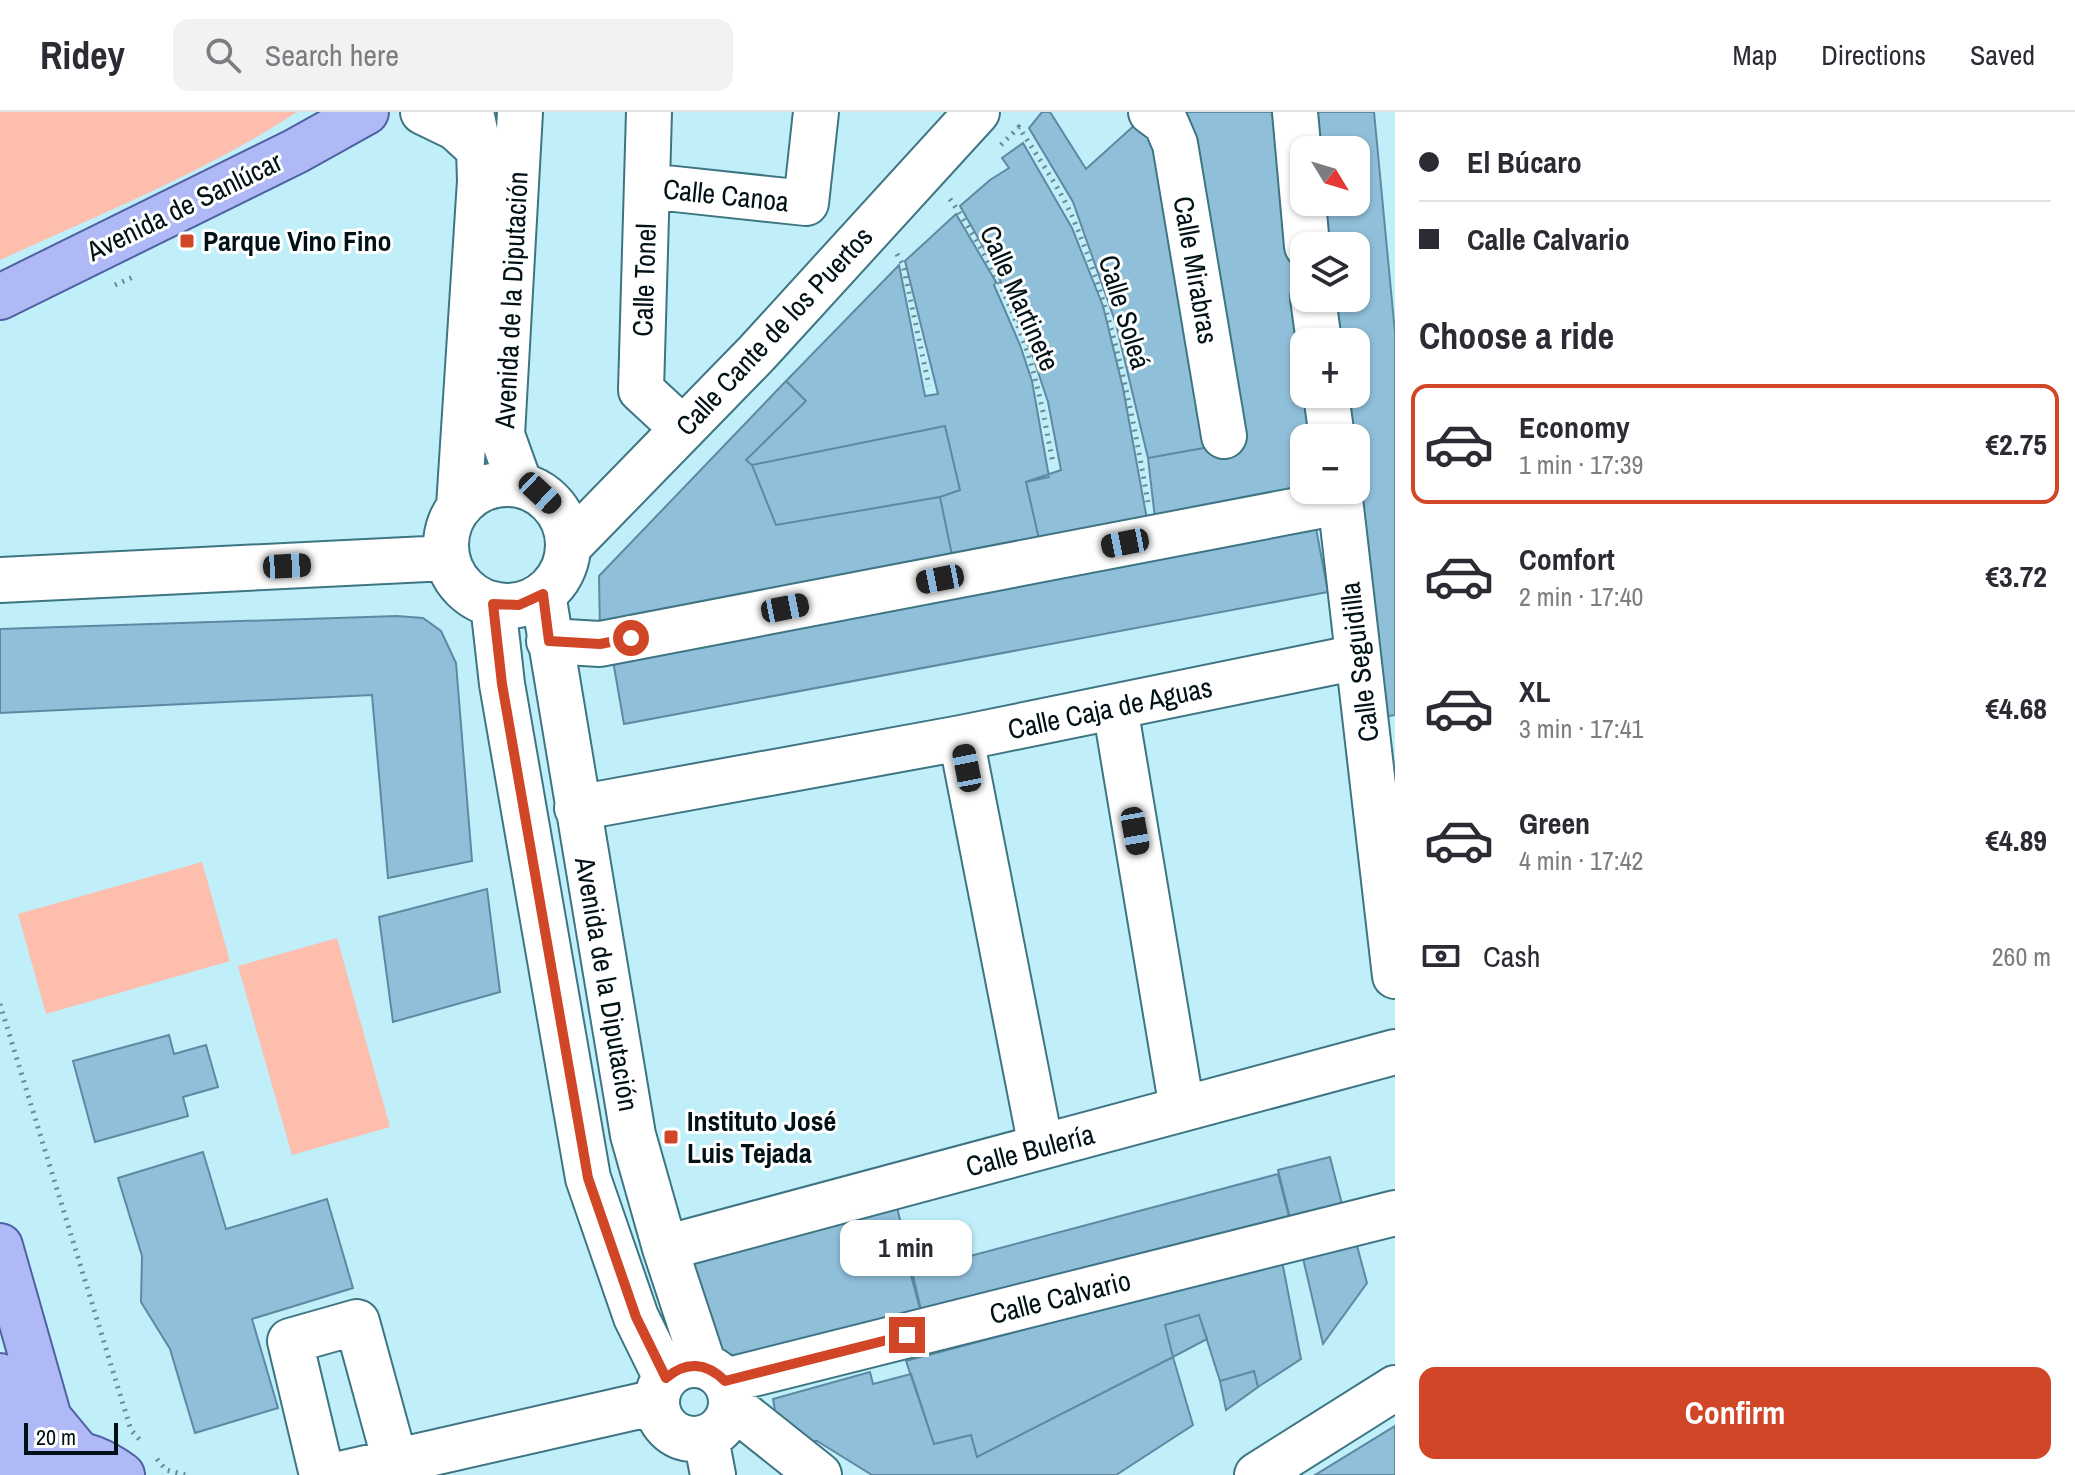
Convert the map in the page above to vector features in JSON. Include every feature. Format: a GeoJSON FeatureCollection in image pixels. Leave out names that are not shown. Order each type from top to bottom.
{"type":"FeatureCollection","features":[{"type":"Feature","properties":{"kind":"main road","name":"Avenida de Sanlúcar"},"geometry":{"type":"LineString","coordinates":[[0,297],[296,151],[351,116]]}},
{"type":"Feature","properties":{"kind":"main road"},"geometry":{"type":"LineString","coordinates":[[0,1246],[49,1418],[78,1453]]}},
{"type":"Feature","properties":{"kind":"main road"},"geometry":{"type":"LineString","coordinates":[[0,1376],[13,1439],[12,1475]]}},
{"type":"Feature","properties":{"kind":"main road"},"geometry":{"type":"LineString","coordinates":[[12,1475],[29,1463],[53,1454],[78,1453],[102,1461],[122,1475]]}},
{"type":"Feature","properties":{"kind":"street","name":"Avenida de la Diputación"},"geometry":{"type":"LineString","coordinates":[[423,112],[456,128],[475,131],[479,206],[459,507]]}},
{"type":"Feature","properties":{"kind":"street","name":"Avenida de la Diputación"},"geometry":{"type":"LineString","coordinates":[[520,112],[502,435],[520,485]]}},
{"type":"Feature","properties":{"kind":"street","name":"Calle Tonel"},"geometry":{"type":"LineString","coordinates":[[649,112],[641,390],[683,429]]}},
{"type":"Feature","properties":{"kind":"street","name":"Calle Canoa"},"geometry":{"type":"LineString","coordinates":[[647,186],[806,203],[816,112]]}},
{"type":"Feature","properties":{"kind":"street","name":"Calle Cante de los Puertos"},"geometry":{"type":"LineString","coordinates":[[568,547],[757,353],[977,112]]}},
{"type":"Feature","properties":{"kind":"street","name":"Calle Mirabras"},"geometry":{"type":"LineString","coordinates":[[1151,112],[1166,123],[1175,144],[1224,436]]}},
{"type":"Feature","properties":{"kind":"street"},"geometry":{"type":"LineString","coordinates":[[1295,112],[1306,232]]}},
{"type":"Feature","properties":{"kind":"street"},"geometry":{"type":"LineString","coordinates":[[498,485],[520,485],[540,493],[555,507],[565,526],[568,547],[564,565],[543,594],[519,605],[493,604],[477,599],[453,575],[447,558],[446,540],[450,522],[459,507],[476,492],[498,485]]}},
{"type":"Feature","properties":{"kind":"street"},"geometry":{"type":"LineString","coordinates":[[549,641],[600,644],[1300,504]]}},
{"type":"Feature","properties":{"kind":"street","name":"Calle Seguidilla"},"geometry":{"type":"LineString","coordinates":[[1341,504],[1395,976]]}},
{"type":"Feature","properties":{"kind":"street"},"geometry":{"type":"LineString","coordinates":[[0,580],[447,558]]}},
{"type":"Feature","properties":{"kind":"street","name":"Avenida de la Diputación"},"geometry":{"type":"LineString","coordinates":[[543,594],[633,1135],[665,1248],[696,1409]]}},
{"type":"Feature","properties":{"kind":"street","name":"Avenida de la Diputación"},"geometry":{"type":"LineString","coordinates":[[493,604],[502,684],[588,1178],[636,1317],[696,1409]]}},
{"type":"Feature","properties":{"kind":"street","name":"Calle Caja de Aguas"},"geometry":{"type":"LineString","coordinates":[[577,808],[961,738],[1358,657]]}},
{"type":"Feature","properties":{"kind":"street"},"geometry":{"type":"LineString","coordinates":[[1115,707],[1182,1109]]}},
{"type":"Feature","properties":{"kind":"street"},"geometry":{"type":"LineString","coordinates":[[961,738],[1041,1147]]}},
{"type":"Feature","properties":{"kind":"street","name":"Calle Bulería"},"geometry":{"type":"LineString","coordinates":[[665,1248],[1395,1052]]}},
{"type":"Feature","properties":{"kind":"street","name":"Calle Calvario"},"geometry":{"type":"LineString","coordinates":[[696,1409],[1395,1213]]}},
{"type":"Feature","properties":{"kind":"street"},"geometry":{"type":"LineString","coordinates":[[322,1475],[290,1341],[357,1322],[395,1461]]}},
{"type":"Feature","properties":{"kind":"street"},"geometry":{"type":"LineString","coordinates":[[1257,1475],[1395,1388]]}},
{"type":"Feature","properties":{"kind":"street"},"geometry":{"type":"LineString","coordinates":[[471,1475],[696,1409]]}},
{"type":"Feature","properties":{"kind":"street"},"geometry":{"type":"LineString","coordinates":[[336,1475],[395,1461],[696,1409],[819,1475]]}},
{"type":"Feature","properties":{"kind":"path","name":"Calle Soleá"},"geometry":{"type":"LineString","coordinates":[[1019,127],[1075,221],[1108,312],[1126,382],[1150,510]]}},
{"type":"Feature","properties":{"kind":"path","name":"Calle Martinete"},"geometry":{"type":"LineString","coordinates":[[950,199],[997,279],[1027,353],[1038,388],[1053,463]]}},
{"type":"Feature","properties":{"kind":"path"},"geometry":{"type":"LineString","coordinates":[[895,250],[903,265],[929,386]]}},
{"type":"Feature","properties":{"kind":"path"},"geometry":{"type":"LineString","coordinates":[[0,1004],[131,1430],[166,1470],[186,1475]]}},
{"type":"Feature","properties":{"kind":"shaded area"},"geometry":{"type":"Polygon","coordinates":[[[0,112],[297,112],[189,174],[0,260],[0,112]]]}},
{"type":"Feature","properties":{"kind":"shaded area"},"geometry":{"type":"Polygon","coordinates":[[[202,862],[230,961],[46,1014],[18,914],[202,862]]]}},
{"type":"Feature","properties":{"kind":"shaded area"},"geometry":{"type":"Polygon","coordinates":[[[337,938],[390,1127],[292,1155],[238,966],[337,938]]]}},
{"type":"Feature","properties":{"kind":"building"},"geometry":{"type":"Polygon","coordinates":[[[1042,112],[1050,112],[1086,169],[1147,114],[1220,445],[1148,458],[1116,324],[1073,202],[1029,128],[1042,112]]]}},
{"type":"Feature","properties":{"kind":"building"},"geometry":{"type":"Polygon","coordinates":[[[1165,112],[1286,112],[1290,150],[1290,216],[1297,216],[1298,232],[1290,232],[1290,312],[1304,312],[1304,328],[1290,328],[1290,408],[1317,408],[1318,424],[1290,424],[1290,494],[1156,527],[1148,458],[1232,443],[1165,112]]]}},
{"type":"Feature","properties":{"kind":"building"},"geometry":{"type":"Polygon","coordinates":[[[1312,112],[1374,112],[1395,333],[1395,715],[1373,719],[1357,504],[1370,504],[1370,424],[1344,424],[1342,408],[1370,408],[1370,328],[1334,328],[1332,312],[1370,312],[1370,232],[1324,232],[1323,216],[1370,216],[1370,136],[1315,136],[1312,112]]]}},
{"type":"Feature","properties":{"kind":"building"},"geometry":{"type":"Polygon","coordinates":[[[1023,143],[1072,228],[1103,306],[1123,388],[1148,525],[1041,548],[1026,482],[1061,470],[1048,402],[1033,357],[994,266],[960,206],[1009,168],[1002,158],[1023,143]]]}},
{"type":"Feature","properties":{"kind":"building"},"geometry":{"type":"Polygon","coordinates":[[[956,214],[996,282],[994,285],[1020,345],[1032,381],[1049,477],[1026,482],[1041,548],[953,560],[940,497],[960,490],[945,426],[752,465],[746,460],[806,401],[786,381],[899,265],[925,396],[938,394],[905,261],[956,214]]]}},
{"type":"Feature","properties":{"kind":"building"},"geometry":{"type":"Polygon","coordinates":[[[786,381],[806,401],[746,460],[752,465],[776,525],[940,497],[953,560],[600,632],[599,576],[786,381]]]}},
{"type":"Feature","properties":{"kind":"building"},"geometry":{"type":"Polygon","coordinates":[[[945,426],[960,490],[940,497],[776,525],[752,465],[945,426]]]}},
{"type":"Feature","properties":{"kind":"building"},"geometry":{"type":"Polygon","coordinates":[[[1315,523],[1328,592],[624,724],[612,655],[1315,523]]]}},
{"type":"Feature","properties":{"kind":"building"},"geometry":{"type":"Polygon","coordinates":[[[397,616],[423,618],[441,631],[456,663],[472,861],[388,878],[372,695],[0,713],[0,629],[397,616]]]}},
{"type":"Feature","properties":{"kind":"building"},"geometry":{"type":"Polygon","coordinates":[[[487,889],[500,992],[393,1022],[379,917],[487,889]]]}},
{"type":"Feature","properties":{"kind":"building"},"geometry":{"type":"Polygon","coordinates":[[[169,1035],[174,1054],[206,1045],[218,1087],[183,1097],[188,1116],[95,1142],[73,1061],[169,1035]]]}},
{"type":"Feature","properties":{"kind":"building"},"geometry":{"type":"Polygon","coordinates":[[[203,1152],[226,1229],[327,1199],[353,1288],[252,1319],[278,1408],[195,1433],[170,1349],[141,1302],[142,1256],[118,1178],[203,1152]]]}},
{"type":"Feature","properties":{"kind":"building"},"geometry":{"type":"Polygon","coordinates":[[[1330,1157],[1345,1216],[1293,1230],[1278,1170],[1330,1157]]]}},
{"type":"Feature","properties":{"kind":"building"},"geometry":{"type":"Polygon","coordinates":[[[1278,1174],[1292,1228],[925,1327],[910,1272],[1278,1174]]]}},
{"type":"Feature","properties":{"kind":"building"},"geometry":{"type":"Polygon","coordinates":[[[897,1207],[925,1327],[723,1371],[690,1251],[897,1207]]]}},
{"type":"Feature","properties":{"kind":"building"},"geometry":{"type":"Polygon","coordinates":[[[1356,1242],[1367,1283],[1323,1344],[1302,1254],[1356,1242]]]}},
{"type":"Feature","properties":{"kind":"building"},"geometry":{"type":"Polygon","coordinates":[[[1282,1261],[1301,1359],[1258,1387],[1254,1371],[1220,1381],[1199,1315],[1165,1325],[1173,1357],[977,1457],[971,1435],[934,1444],[906,1361],[1282,1261]]]}},
{"type":"Feature","properties":{"kind":"building"},"geometry":{"type":"Polygon","coordinates":[[[1199,1315],[1207,1339],[1173,1357],[1165,1325],[1199,1315]]]}},
{"type":"Feature","properties":{"kind":"building"},"geometry":{"type":"Polygon","coordinates":[[[1173,1357],[1193,1425],[1116,1475],[872,1475],[817,1441],[777,1422],[773,1399],[870,1372],[873,1384],[911,1374],[934,1444],[971,1435],[977,1457],[1173,1357]]]}},
{"type":"Feature","properties":{"kind":"building"},"geometry":{"type":"Polygon","coordinates":[[[1254,1371],[1258,1387],[1226,1410],[1220,1381],[1254,1371]]]}},
{"type":"Feature","properties":{"kind":"building"},"geometry":{"type":"Polygon","coordinates":[[[1395,1426],[1395,1475],[1315,1475],[1395,1426]]]}},
{"type":"Feature","properties":{"kind":"place","name":"Parque Vino Fino"},"geometry":{"type":"Point","coordinates":[187,241]}},
{"type":"Feature","properties":{"kind":"place","name":"Instituto José Luis Tejada"},"geometry":{"type":"Point","coordinates":[671,1137]}},
{"type":"Feature","properties":{"kind":"route"},"geometry":{"type":"LineString","coordinates":[[631,638],[600,644],[549,641],[543,594],[519,605],[493,604],[502,684],[588,1178],[636,1317],[666,1378],[677,1369],[690,1365],[704,1366],[725,1381],[907,1335]]}}]}
